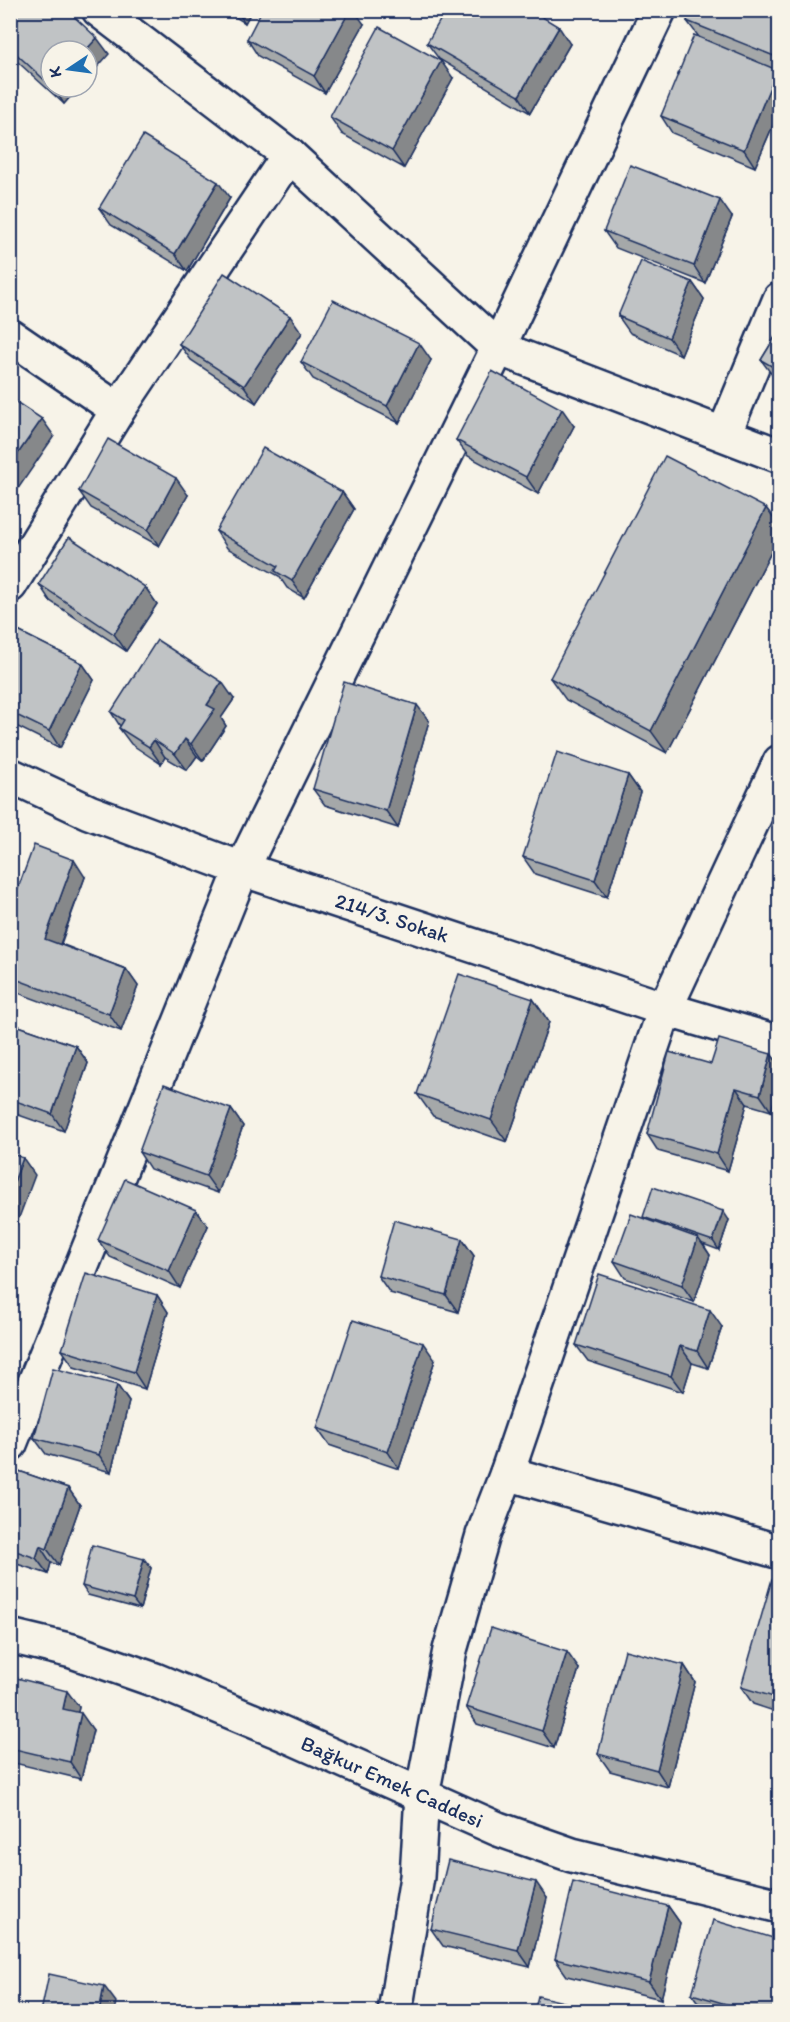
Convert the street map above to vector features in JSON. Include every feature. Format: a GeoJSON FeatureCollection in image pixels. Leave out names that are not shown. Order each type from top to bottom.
{"type":"FeatureCollection","features":[{"type":"Feature","properties":{"kind":"street"},"geometry":{"type":"LineString","coordinates":[[99,10],[289,155],[498,348],[780,456]]}},
{"type":"Feature","properties":{"kind":"street"},"geometry":{"type":"LineString","coordinates":[[10,1444],[242,869],[498,348],[659,10]]}},
{"type":"Feature","properties":{"kind":"street"},"geometry":{"type":"LineString","coordinates":[[10,585],[118,410],[289,155]]}},
{"type":"Feature","properties":{"kind":"street"},"geometry":{"type":"LineString","coordinates":[[724,434],[780,299]]}},
{"type":"Feature","properties":{"kind":"street"},"geometry":{"type":"LineString","coordinates":[[10,336],[118,410]]}},
{"type":"Feature","properties":{"kind":"street"},"geometry":{"type":"LineString","coordinates":[[395,2012],[417,1877],[422,1794],[450,1650],[483,1535],[507,1473],[665,1009],[780,762]]}},
{"type":"Feature","properties":{"kind":"street","name":"214/3. Sokak"},"geometry":{"type":"LineString","coordinates":[[10,775],[89,812],[242,869],[665,1009],[780,1043]]}},
{"type":"Feature","properties":{"kind":"street"},"geometry":{"type":"LineString","coordinates":[[507,1473],[780,1552]]}},
{"type":"Feature","properties":{"kind":"street","name":"Bağkur Emek Caddesi"},"geometry":{"type":"LineString","coordinates":[[10,1636],[72,1651],[155,1680],[422,1794],[498,1829],[572,1855],[780,1906]]}},
{"type":"Feature","properties":{"kind":"building"},"geometry":{"type":"Polygon","coordinates":[[[10,10],[67,10],[97,38],[39,39],[39,75],[10,48],[10,10]]]}},
{"type":"Feature","properties":{"kind":"building"},"geometry":{"type":"Polygon","coordinates":[[[262,10],[350,10],[314,76],[247,39],[262,10]]]}},
{"type":"Feature","properties":{"kind":"building"},"geometry":{"type":"Polygon","coordinates":[[[446,10],[531,10],[559,27],[519,96],[427,43],[446,10]]]}},
{"type":"Feature","properties":{"kind":"building"},"geometry":{"type":"Polygon","coordinates":[[[692,10],[780,10],[780,42],[774,56],[687,21],[692,10]]]}},
{"type":"Feature","properties":{"kind":"building"},"geometry":{"type":"Polygon","coordinates":[[[379,27],[441,61],[392,151],[330,117],[379,27]]]}},
{"type":"Feature","properties":{"kind":"building"},"geometry":{"type":"Polygon","coordinates":[[[694,35],[777,70],[744,150],[661,116],[694,35]]]}},
{"type":"Feature","properties":{"kind":"building"},"geometry":{"type":"Polygon","coordinates":[[[143,136],[218,182],[175,254],[99,208],[143,136]]]}},
{"type":"Feature","properties":{"kind":"building"},"geometry":{"type":"Polygon","coordinates":[[[630,165],[720,200],[694,266],[604,231],[630,165]]]}},
{"type":"Feature","properties":{"kind":"building"},"geometry":{"type":"Polygon","coordinates":[[[641,261],[692,282],[669,338],[618,316],[641,261]]]}},
{"type":"Feature","properties":{"kind":"building"},"geometry":{"type":"Polygon","coordinates":[[[224,273],[290,316],[244,386],[179,344],[224,273]]]}},
{"type":"Feature","properties":{"kind":"building"},"geometry":{"type":"Polygon","coordinates":[[[333,300],[419,343],[387,406],[301,362],[333,300]]]}},
{"type":"Feature","properties":{"kind":"building"},"geometry":{"type":"Polygon","coordinates":[[[780,329],[780,371],[761,360],[780,329]]]}},
{"type":"Feature","properties":{"kind":"building"},"geometry":{"type":"Polygon","coordinates":[[[492,371],[562,409],[526,477],[456,440],[492,371]]]}},
{"type":"Feature","properties":{"kind":"building"},"geometry":{"type":"Polygon","coordinates":[[[10,398],[42,419],[10,465],[10,398]]]}},
{"type":"Feature","properties":{"kind":"building"},"geometry":{"type":"Polygon","coordinates":[[[108,439],[176,478],[148,530],[79,491],[108,439]]]}},
{"type":"Feature","properties":{"kind":"building"},"geometry":{"type":"Polygon","coordinates":[[[263,448],[342,492],[292,581],[275,571],[278,566],[216,531],[263,448]]]}},
{"type":"Feature","properties":{"kind":"building"},"geometry":{"type":"Polygon","coordinates":[[[665,456],[766,508],[651,731],[550,678],[665,456]]]}},
{"type":"Feature","properties":{"kind":"building"},"geometry":{"type":"Polygon","coordinates":[[[69,537],[145,587],[114,634],[39,584],[69,537]]]}},
{"type":"Feature","properties":{"kind":"building"},"geometry":{"type":"Polygon","coordinates":[[[10,627],[82,663],[49,731],[10,712],[10,627]]]}},
{"type":"Feature","properties":{"kind":"building"},"geometry":{"type":"Polygon","coordinates":[[[157,640],[222,682],[207,705],[215,709],[191,744],[185,739],[175,754],[154,740],[149,747],[119,728],[124,720],[111,712],[157,640]]]}},
{"type":"Feature","properties":{"kind":"building"},"geometry":{"type":"Polygon","coordinates":[[[344,682],[417,705],[386,811],[313,789],[344,682]]]}},
{"type":"Feature","properties":{"kind":"building"},"geometry":{"type":"Polygon","coordinates":[[[557,752],[628,775],[595,880],[523,857],[557,752]]]}},
{"type":"Feature","properties":{"kind":"building"},"geometry":{"type":"Polygon","coordinates":[[[34,845],[74,860],[45,939],[126,969],[109,1014],[10,977],[10,910],[34,845]]]}},
{"type":"Feature","properties":{"kind":"building"},"geometry":{"type":"Polygon","coordinates":[[[459,974],[533,999],[491,1120],[417,1094],[459,974]]]}},
{"type":"Feature","properties":{"kind":"building"},"geometry":{"type":"Polygon","coordinates":[[[10,1023],[76,1046],[52,1114],[10,1099],[10,1023]]]}},
{"type":"Feature","properties":{"kind":"building"},"geometry":{"type":"Polygon","coordinates":[[[719,1039],[771,1054],[760,1095],[736,1088],[717,1154],[647,1134],[669,1052],[711,1064],[719,1039]]]}},
{"type":"Feature","properties":{"kind":"building"},"geometry":{"type":"Polygon","coordinates":[[[164,1084],[231,1109],[206,1176],[139,1152],[164,1084]]]}},
{"type":"Feature","properties":{"kind":"building"},"geometry":{"type":"Polygon","coordinates":[[[10,1153],[23,1158],[10,1192],[10,1153]]]}},
{"type":"Feature","properties":{"kind":"building"},"geometry":{"type":"Polygon","coordinates":[[[125,1179],[196,1210],[169,1271],[98,1240],[125,1179]]]}},
{"type":"Feature","properties":{"kind":"building"},"geometry":{"type":"Polygon","coordinates":[[[653,1187],[723,1211],[713,1241],[643,1217],[653,1187]]]}},
{"type":"Feature","properties":{"kind":"building"},"geometry":{"type":"Polygon","coordinates":[[[631,1214],[698,1238],[682,1285],[614,1261],[631,1214]]]}},
{"type":"Feature","properties":{"kind":"building"},"geometry":{"type":"Polygon","coordinates":[[[394,1220],[462,1239],[446,1295],[378,1276],[394,1220]]]}},
{"type":"Feature","properties":{"kind":"building"},"geometry":{"type":"Polygon","coordinates":[[[86,1273],[157,1295],[134,1372],[62,1350],[86,1273]]]}},
{"type":"Feature","properties":{"kind":"building"},"geometry":{"type":"Polygon","coordinates":[[[599,1274],[710,1310],[697,1351],[680,1346],[671,1376],[576,1345],[599,1274]]]}},
{"type":"Feature","properties":{"kind":"building"},"geometry":{"type":"Polygon","coordinates":[[[353,1320],[423,1343],[388,1452],[317,1428],[353,1320]]]}},
{"type":"Feature","properties":{"kind":"building"},"geometry":{"type":"Polygon","coordinates":[[[53,1368],[117,1385],[99,1455],[34,1438],[53,1368]]]}},
{"type":"Feature","properties":{"kind":"building"},"geometry":{"type":"Polygon","coordinates":[[[10,1468],[68,1488],[47,1549],[40,1546],[36,1558],[10,1549],[10,1468]]]}},
{"type":"Feature","properties":{"kind":"building"},"geometry":{"type":"Polygon","coordinates":[[[92,1545],[144,1559],[133,1600],[82,1586],[92,1545]]]}},
{"type":"Feature","properties":{"kind":"building"},"geometry":{"type":"Polygon","coordinates":[[[772,1579],[780,1582],[780,1699],[741,1687],[772,1579]]]}},
{"type":"Feature","properties":{"kind":"building"},"geometry":{"type":"Polygon","coordinates":[[[491,1628],[567,1652],[542,1731],[466,1707],[491,1628]]]}},
{"type":"Feature","properties":{"kind":"building"},"geometry":{"type":"Polygon","coordinates":[[[625,1650],[684,1665],[657,1770],[598,1754],[625,1650]]]}},
{"type":"Feature","properties":{"kind":"building"},"geometry":{"type":"Polygon","coordinates":[[[13,1677],[67,1691],[63,1709],[81,1713],[70,1762],[10,1748],[10,1688],[13,1677]]]}},
{"type":"Feature","properties":{"kind":"building"},"geometry":{"type":"Polygon","coordinates":[[[448,1860],[536,1882],[518,1950],[431,1929],[448,1860]]]}},
{"type":"Feature","properties":{"kind":"building"},"geometry":{"type":"Polygon","coordinates":[[[573,1882],[668,1906],[649,1982],[555,1959],[573,1882]]]}},
{"type":"Feature","properties":{"kind":"building"},"geometry":{"type":"Polygon","coordinates":[[[713,1920],[780,1940],[779,2012],[753,2012],[692,1994],[713,1920]]]}},
{"type":"Feature","properties":{"kind":"building"},"geometry":{"type":"Polygon","coordinates":[[[49,1974],[104,1986],[99,2012],[41,2012],[49,1974]]]}},
{"type":"Feature","properties":{"kind":"building"},"geometry":{"type":"Polygon","coordinates":[[[538,1996],[576,2005],[575,2012],[534,2012],[538,1996]]]}}]}
